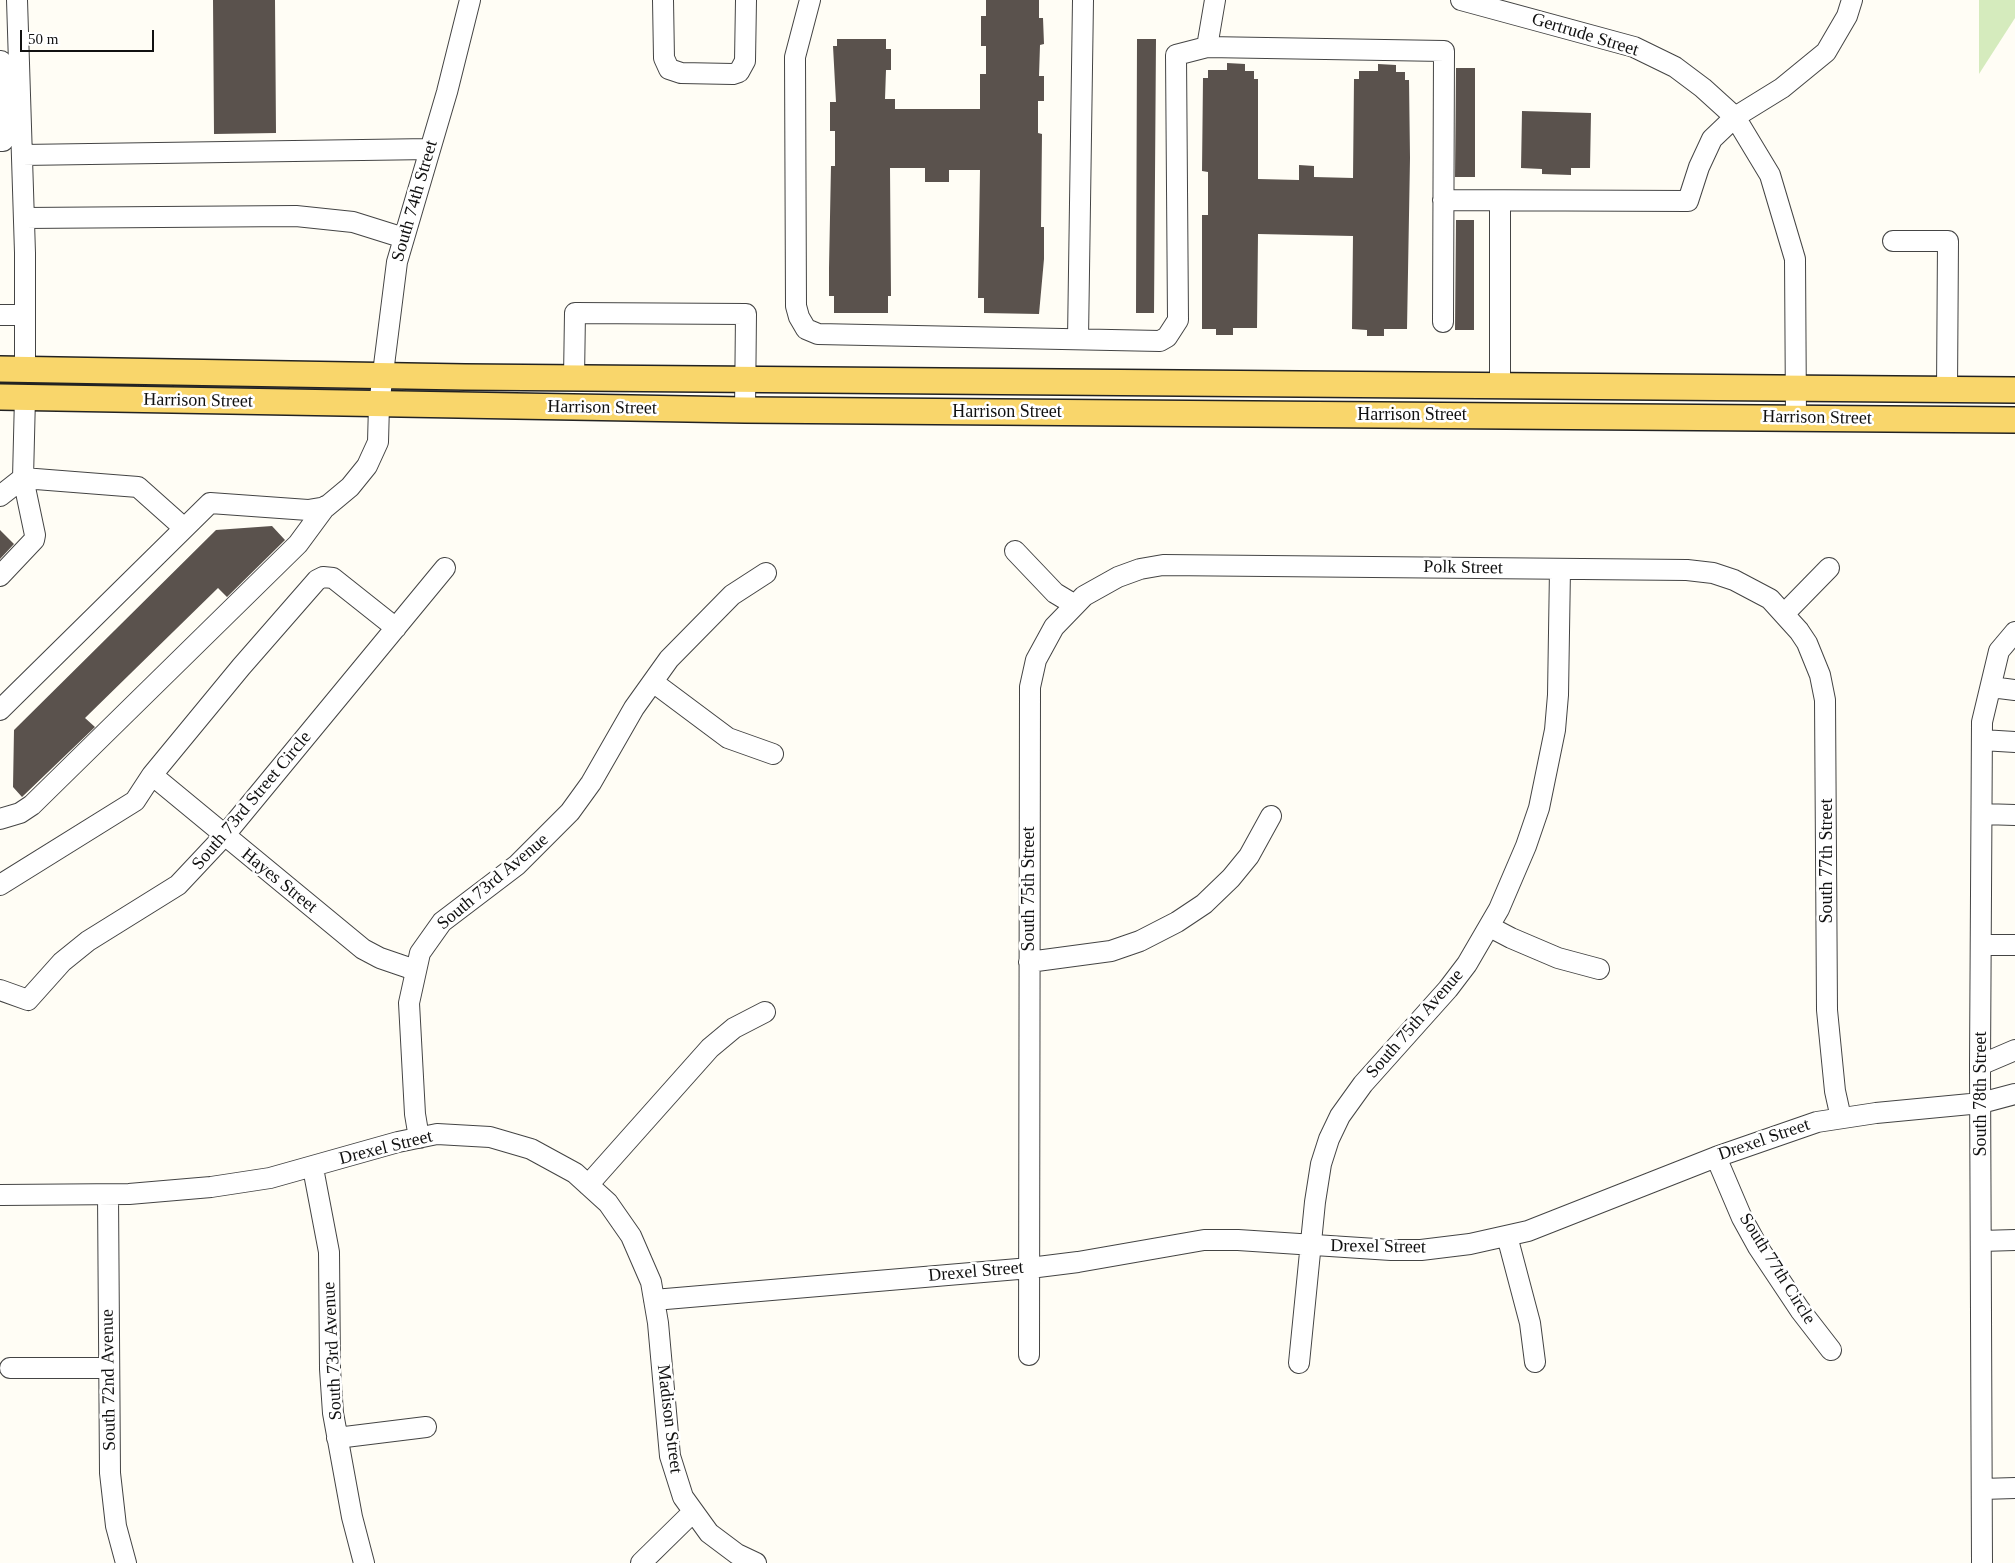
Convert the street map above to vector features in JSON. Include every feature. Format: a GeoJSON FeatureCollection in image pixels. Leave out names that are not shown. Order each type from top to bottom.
{"type":"FeatureCollection","features":[{"type":"Feature","properties":{"kind":"main road","name":"Harrison Street"},"geometry":{"type":"LineString","coordinates":[[0,369],[745,380],[2015,390]]}},
{"type":"Feature","properties":{"kind":"main road","name":"Harrison Street"},"geometry":{"type":"LineString","coordinates":[[0,397],[745,410],[2015,420]]}},
{"type":"Feature","properties":{"kind":"street","name":"South 74th Street"},"geometry":{"type":"LineString","coordinates":[[326,506],[350,487],[373,455],[378,442],[379,405],[397,262],[447,92],[470,0]]}},
{"type":"Feature","properties":{"kind":"street"},"geometry":{"type":"LineString","coordinates":[[663,0],[664,58],[669,68],[681,73],[733,74],[740,72],[745,61],[746,0]]}},
{"type":"Feature","properties":{"kind":"street"},"geometry":{"type":"LineString","coordinates":[[810,0],[795,57],[796,306],[799,317],[806,329],[818,334],[1160,341],[1167,337],[1178,320],[1176,55],[1207,47],[1444,51],[1442,322]]}},
{"type":"Feature","properties":{"kind":"street"},"geometry":{"type":"LineString","coordinates":[[1078,339],[1083,0]]}},
{"type":"Feature","properties":{"kind":"street"},"geometry":{"type":"LineString","coordinates":[[1207,47],[1215,0]]}},
{"type":"Feature","properties":{"kind":"street","name":"Gertrude Street"},"geometry":{"type":"LineString","coordinates":[[1461,0],[1634,47],[1675,67],[1703,88],[1735,117],[1770,175],[1795,259],[1796,418]]}},
{"type":"Feature","properties":{"kind":"street"},"geometry":{"type":"LineString","coordinates":[[1443,200],[1688,201],[1699,167],[1712,139],[1735,117],[1782,88],[1826,52],[1847,16],[1852,0]]}},
{"type":"Feature","properties":{"kind":"street"},"geometry":{"type":"LineString","coordinates":[[0,141],[3,141],[6,62],[12,7]]}},
{"type":"Feature","properties":{"kind":"street"},"geometry":{"type":"LineString","coordinates":[[6,62],[22,155],[25,369]]}},
{"type":"Feature","properties":{"kind":"street"},"geometry":{"type":"LineString","coordinates":[[22,155],[430,149]]}},
{"type":"Feature","properties":{"kind":"street"},"geometry":{"type":"LineString","coordinates":[[1500,201],[1500,387]]}},
{"type":"Feature","properties":{"kind":"street"},"geometry":{"type":"LineString","coordinates":[[24,218],[296,216],[353,222],[404,238]]}},
{"type":"Feature","properties":{"kind":"street"},"geometry":{"type":"LineString","coordinates":[[1893,241],[1948,241],[1947,390]]}},
{"type":"Feature","properties":{"kind":"street"},"geometry":{"type":"LineString","coordinates":[[574,378],[575,312],[746,314],[745,410]]}},
{"type":"Feature","properties":{"kind":"street"},"geometry":{"type":"LineString","coordinates":[[0,315],[25,315]]}},
{"type":"Feature","properties":{"kind":"street"},"geometry":{"type":"LineString","coordinates":[[0,576],[34,540],[35,535],[23,478],[25,397]]}},
{"type":"Feature","properties":{"kind":"street"},"geometry":{"type":"LineString","coordinates":[[0,496],[23,478],[138,487],[184,528]]}},
{"type":"Feature","properties":{"kind":"street"},"geometry":{"type":"LineString","coordinates":[[0,710],[210,503],[308,510],[326,506]]}},
{"type":"Feature","properties":{"kind":"street"},"geometry":{"type":"LineString","coordinates":[[0,819],[20,813],[32,805],[298,544],[326,506]]}},
{"type":"Feature","properties":{"kind":"street"},"geometry":{"type":"LineString","coordinates":[[1015,550],[1055,593],[1075,605]]}},
{"type":"Feature","properties":{"kind":"street","name":"Polk Street"},"geometry":{"type":"LineString","coordinates":[[1075,605],[1084,596],[1118,577],[1140,569],[1163,565],[1687,570],[1734,580],[1770,599],[1784,614]]}},
{"type":"Feature","properties":{"kind":"street","name":"South 73rd Street Circle"},"geometry":{"type":"LineString","coordinates":[[0,990],[28,1000],[62,962],[88,941],[162,898],[178,885],[224,836],[446,568]]}},
{"type":"Feature","properties":{"kind":"street"},"geometry":{"type":"LineString","coordinates":[[1784,614],[1829,568]]}},
{"type":"Feature","properties":{"kind":"street","name":"South 75th Avenue"},"geometry":{"type":"LineString","coordinates":[[1299,1363],[1310,1245],[1321,1164],[1329,1138],[1340,1116],[1362,1084],[1448,990],[1490,927],[1526,846],[1549,768],[1558,695],[1560,569]]}},
{"type":"Feature","properties":{"kind":"street","name":"South 73rd Avenue"},"geometry":{"type":"LineString","coordinates":[[419,1138],[415,1114],[409,1003],[420,952],[442,922],[517,865],[570,812],[591,783],[634,708],[669,659],[703,622],[732,595],[766,573]]}},
{"type":"Feature","properties":{"kind":"street"},"geometry":{"type":"LineString","coordinates":[[0,885],[135,801],[152,775],[241,667],[317,580],[323,577],[333,578],[396,628]]}},
{"type":"Feature","properties":{"kind":"street","name":"South 75th Street"},"geometry":{"type":"LineString","coordinates":[[1028,1355],[1030,1268],[1030,687],[1036,660],[1045,641],[1054,627],[1075,605]]}},
{"type":"Feature","properties":{"kind":"street","name":"South 77th Street"},"geometry":{"type":"LineString","coordinates":[[1784,614],[1807,643],[1820,675],[1825,700],[1827,1010],[1835,1091],[1841,1118]]}},
{"type":"Feature","properties":{"kind":"street","name":"South 78th Street"},"geometry":{"type":"LineString","coordinates":[[1982,1563],[1980,1065],[1982,722],[1999,651],[2015,632]]}},
{"type":"Feature","properties":{"kind":"street"},"geometry":{"type":"LineString","coordinates":[[653,682],[728,738],[773,754]]}},
{"type":"Feature","properties":{"kind":"street"},"geometry":{"type":"LineString","coordinates":[[1990,687],[2015,690]]}},
{"type":"Feature","properties":{"kind":"street"},"geometry":{"type":"LineString","coordinates":[[1982,740],[2015,742]]}},
{"type":"Feature","properties":{"kind":"street","name":"Hayes Street"},"geometry":{"type":"LineString","coordinates":[[152,775],[363,949],[380,958],[415,970]]}},
{"type":"Feature","properties":{"kind":"street"},"geometry":{"type":"LineString","coordinates":[[1982,814],[2015,815]]}},
{"type":"Feature","properties":{"kind":"street"},"geometry":{"type":"LineString","coordinates":[[1029,962],[1111,951],[1140,941],[1177,922],[1204,904],[1231,878],[1249,856],[1272,816]]}},
{"type":"Feature","properties":{"kind":"street"},"geometry":{"type":"LineString","coordinates":[[1490,927],[1558,958],[1599,969]]}},
{"type":"Feature","properties":{"kind":"street"},"geometry":{"type":"LineString","coordinates":[[1982,944],[2015,945]]}},
{"type":"Feature","properties":{"kind":"street"},"geometry":{"type":"LineString","coordinates":[[588,1185],[710,1048],[734,1028],[765,1012]]}},
{"type":"Feature","properties":{"kind":"street"},"geometry":{"type":"LineString","coordinates":[[1980,1065],[2015,1050]]}},
{"type":"Feature","properties":{"kind":"street","name":"Drexel Street"},"geometry":{"type":"LineString","coordinates":[[0,1195],[108,1195],[211,1187],[270,1178],[313,1168],[437,1134],[469,1135],[511,1142],[531,1149],[564,1166],[588,1185],[608,1203],[631,1236],[647,1268],[654,1300],[1030,1268],[1078,1262],[1204,1240],[1421,1250],[1470,1244],[1528,1231],[1787,1131],[1841,1118],[1981,1103],[2015,1094]]}},
{"type":"Feature","properties":{"kind":"street","name":"South 77th Circle"},"geometry":{"type":"LineString","coordinates":[[1716,1157],[1742,1218],[1758,1247],[1800,1310],[1831,1350]]}},
{"type":"Feature","properties":{"kind":"street","name":"South 73rd Avenue"},"geometry":{"type":"LineString","coordinates":[[313,1168],[329,1252],[330,1368],[337,1438],[352,1517],[364,1563]]}},
{"type":"Feature","properties":{"kind":"street","name":"South 72nd Avenue"},"geometry":{"type":"LineString","coordinates":[[108,1195],[110,1473],[116,1526],[126,1563]]}},
{"type":"Feature","properties":{"kind":"street"},"geometry":{"type":"LineString","coordinates":[[1507,1236],[1530,1323],[1535,1362]]}},
{"type":"Feature","properties":{"kind":"street"},"geometry":{"type":"LineString","coordinates":[[1981,1241],[2015,1240]]}},
{"type":"Feature","properties":{"kind":"street","name":"Madison Street"},"geometry":{"type":"LineString","coordinates":[[654,1300],[670,1456],[683,1497],[709,1533],[723,1545],[756,1563]]}},
{"type":"Feature","properties":{"kind":"street"},"geometry":{"type":"LineString","coordinates":[[10,1368],[109,1368]]}},
{"type":"Feature","properties":{"kind":"street"},"geometry":{"type":"LineString","coordinates":[[337,1438],[426,1427]]}},
{"type":"Feature","properties":{"kind":"street"},"geometry":{"type":"LineString","coordinates":[[1982,1489],[2015,1488]]}},
{"type":"Feature","properties":{"kind":"street"},"geometry":{"type":"LineString","coordinates":[[641,1563],[693,1512]]}},
{"type":"Feature","properties":{"kind":"green space"},"geometry":{"type":"Polygon","coordinates":[[[1979,0],[2015,0],[2015,18],[1979,74],[1979,0]]]}},
{"type":"Feature","properties":{"kind":"building"},"geometry":{"type":"Polygon","coordinates":[[[213,0],[275,0],[276,133],[214,134],[213,0]]]}},
{"type":"Feature","properties":{"kind":"building"},"geometry":{"type":"Polygon","coordinates":[[[986,0],[1039,0],[1039,18],[1043,18],[1044,44],[1040,45],[1039,76],[1044,76],[1044,101],[1038,101],[1038,133],[1042,134],[1041,227],[1044,227],[1044,259],[1039,314],[984,313],[984,298],[978,298],[980,170],[949,170],[949,182],[925,182],[925,168],[890,168],[891,296],[888,296],[888,313],[834,313],[834,296],[829,296],[831,166],[835,166],[835,131],[830,131],[830,102],[836,102],[833,46],[837,46],[837,39],[886,39],[886,49],[891,49],[891,70],[886,70],[885,99],[895,99],[895,109],[980,109],[980,74],[986,74],[986,46],[981,46],[981,16],[986,16],[986,0]]]}},
{"type":"Feature","properties":{"kind":"building"},"geometry":{"type":"Polygon","coordinates":[[[1137,39],[1156,39],[1154,313],[1136,313],[1137,39]]]}},
{"type":"Feature","properties":{"kind":"building"},"geometry":{"type":"Polygon","coordinates":[[[1227,63],[1245,64],[1245,71],[1254,71],[1254,79],[1258,79],[1258,179],[1299,180],[1299,165],[1314,166],[1314,177],[1353,178],[1354,79],[1359,79],[1359,71],[1378,71],[1378,64],[1396,65],[1396,72],[1405,72],[1405,80],[1409,80],[1410,158],[1407,329],[1384,329],[1384,336],[1367,336],[1367,330],[1352,329],[1353,236],[1258,234],[1257,328],[1233,328],[1233,335],[1216,335],[1216,329],[1202,329],[1202,215],[1208,215],[1208,172],[1202,171],[1203,78],[1208,78],[1208,70],[1227,70],[1227,63]]]}},
{"type":"Feature","properties":{"kind":"building"},"geometry":{"type":"Polygon","coordinates":[[[1456,68],[1475,68],[1475,177],[1455,177],[1456,68]]]}},
{"type":"Feature","properties":{"kind":"building"},"geometry":{"type":"Polygon","coordinates":[[[1522,111],[1591,113],[1590,168],[1571,168],[1571,175],[1542,174],[1542,169],[1521,168],[1522,111]]]}},
{"type":"Feature","properties":{"kind":"building"},"geometry":{"type":"Polygon","coordinates":[[[1456,220],[1474,220],[1474,330],[1455,330],[1456,220]]]}},
{"type":"Feature","properties":{"kind":"building"},"geometry":{"type":"Polygon","coordinates":[[[272,526],[285,540],[227,597],[218,588],[85,718],[95,727],[22,797],[13,787],[14,730],[216,530],[272,526]]]}},
{"type":"Feature","properties":{"kind":"building"},"geometry":{"type":"Polygon","coordinates":[[[0,530],[14,544],[0,559],[0,530]]]}}]}
